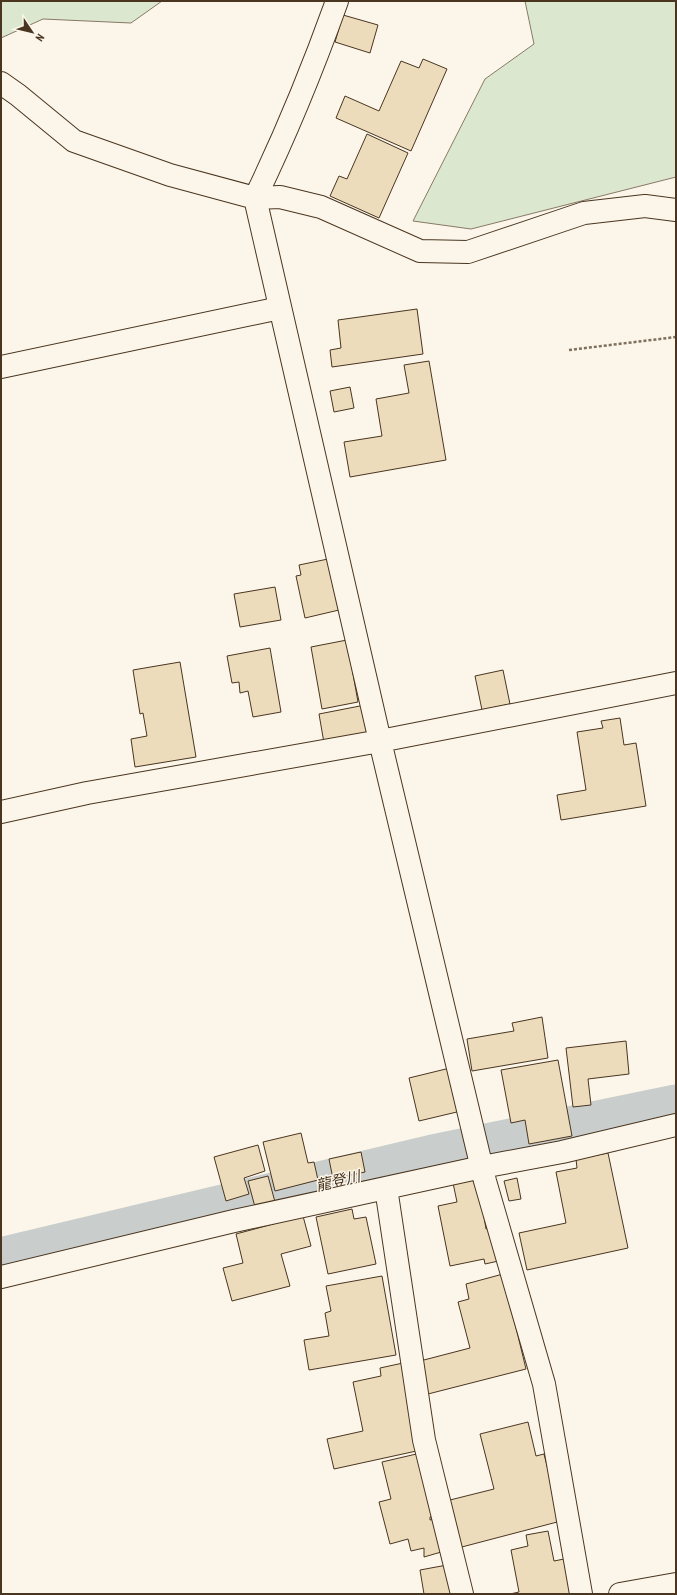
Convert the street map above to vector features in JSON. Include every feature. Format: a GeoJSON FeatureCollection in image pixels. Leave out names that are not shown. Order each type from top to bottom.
{"type":"FeatureCollection","features":[{"type":"Feature","properties":{"kind":"street"},"geometry":{"type":"LineString","coordinates":[[337,1],[319,52],[272,163],[255,198],[380,741],[482,1167],[544,1384],[581,1594]]}},
{"type":"Feature","properties":{"kind":"street"},"geometry":{"type":"LineString","coordinates":[[1,83],[74,140],[170,175],[255,198],[280,197],[321,207],[420,251],[468,252],[584,213],[645,206],[676,210]]}},
{"type":"Feature","properties":{"kind":"street"},"geometry":{"type":"LineString","coordinates":[[1,367],[280,308]]}},
{"type":"Feature","properties":{"kind":"street"},"geometry":{"type":"LineString","coordinates":[[1,812],[87,793],[380,741],[676,683]]}},
{"type":"Feature","properties":{"kind":"street"},"geometry":{"type":"LineString","coordinates":[[1,1277],[234,1221],[482,1167],[562,1152],[676,1125]]}},
{"type":"Feature","properties":{"kind":"street"},"geometry":{"type":"LineString","coordinates":[[386,1188],[424,1440],[462,1594]]}},
{"type":"Feature","properties":{"kind":"street"},"geometry":{"type":"LineString","coordinates":[[620,1594],[676,1584]]}},
{"type":"Feature","properties":{"kind":"path"},"geometry":{"type":"LineString","coordinates":[[569,350],[676,337]]}},
{"type":"Feature","properties":{"kind":"green space"},"geometry":{"type":"Polygon","coordinates":[[[1,1],[162,1],[131,23],[43,19],[1,38],[1,1]]]}},
{"type":"Feature","properties":{"kind":"green space"},"geometry":{"type":"Polygon","coordinates":[[[525,1],[676,1],[676,177],[471,229],[413,221],[485,79],[534,44],[525,1]]]}},
{"type":"Feature","properties":{"kind":"building"},"geometry":{"type":"Polygon","coordinates":[[[343,15],[378,25],[370,53],[335,42],[343,15]]]}},
{"type":"Feature","properties":{"kind":"building"},"geometry":{"type":"Polygon","coordinates":[[[423,59],[447,69],[411,151],[336,118],[345,96],[379,111],[401,61],[419,68],[423,59]]]}},
{"type":"Feature","properties":{"kind":"building"},"geometry":{"type":"Polygon","coordinates":[[[367,134],[408,153],[379,218],[330,196],[339,176],[347,179],[367,134]]]}},
{"type":"Feature","properties":{"kind":"building"},"geometry":{"type":"Polygon","coordinates":[[[417,309],[423,354],[332,367],[330,350],[341,348],[338,320],[417,309]]]}},
{"type":"Feature","properties":{"kind":"building"},"geometry":{"type":"Polygon","coordinates":[[[429,361],[446,460],[350,477],[344,442],[382,436],[376,399],[409,393],[404,365],[429,361]]]}},
{"type":"Feature","properties":{"kind":"building"},"geometry":{"type":"Polygon","coordinates":[[[350,387],[354,408],[334,412],[330,391],[350,387]]]}},
{"type":"Feature","properties":{"kind":"building"},"geometry":{"type":"Polygon","coordinates":[[[328,559],[339,610],[305,618],[296,576],[301,575],[299,565],[328,559]]]}},
{"type":"Feature","properties":{"kind":"building"},"geometry":{"type":"Polygon","coordinates":[[[275,587],[281,620],[240,627],[234,594],[275,587]]]}},
{"type":"Feature","properties":{"kind":"building"},"geometry":{"type":"Polygon","coordinates":[[[347,640],[358,702],[322,709],[311,647],[347,640]]]}},
{"type":"Feature","properties":{"kind":"building"},"geometry":{"type":"Polygon","coordinates":[[[270,648],[281,712],[253,717],[248,691],[240,693],[239,682],[232,683],[227,656],[270,648]]]}},
{"type":"Feature","properties":{"kind":"building"},"geometry":{"type":"Polygon","coordinates":[[[180,662],[196,757],[135,767],[131,739],[147,736],[143,713],[140,714],[133,670],[180,662]]]}},
{"type":"Feature","properties":{"kind":"building"},"geometry":{"type":"Polygon","coordinates":[[[503,670],[510,704],[482,710],[475,676],[503,670]]]}},
{"type":"Feature","properties":{"kind":"building"},"geometry":{"type":"Polygon","coordinates":[[[365,705],[371,734],[324,743],[319,714],[365,705]]]}},
{"type":"Feature","properties":{"kind":"building"},"geometry":{"type":"Polygon","coordinates":[[[620,718],[624,745],[636,743],[646,806],[561,820],[557,795],[586,790],[577,732],[603,728],[601,721],[620,718]]]}},
{"type":"Feature","properties":{"kind":"building"},"geometry":{"type":"Polygon","coordinates":[[[542,1017],[548,1058],[472,1071],[467,1039],[514,1031],[512,1023],[542,1017]]]}},
{"type":"Feature","properties":{"kind":"building"},"geometry":{"type":"Polygon","coordinates":[[[626,1041],[629,1074],[588,1079],[591,1105],[573,1107],[566,1048],[626,1041]]]}},
{"type":"Feature","properties":{"kind":"building"},"geometry":{"type":"Polygon","coordinates":[[[558,1060],[572,1136],[529,1144],[525,1120],[511,1123],[501,1070],[558,1060]]]}},
{"type":"Feature","properties":{"kind":"building"},"geometry":{"type":"Polygon","coordinates":[[[450,1068],[461,1111],[419,1121],[409,1078],[450,1068]]]}},
{"type":"Feature","properties":{"kind":"building"},"geometry":{"type":"Polygon","coordinates":[[[301,1133],[308,1163],[314,1162],[318,1180],[275,1191],[263,1142],[301,1133]]]}},
{"type":"Feature","properties":{"kind":"building"},"geometry":{"type":"Polygon","coordinates":[[[258,1145],[265,1171],[244,1178],[249,1194],[226,1201],[214,1157],[258,1145]]]}},
{"type":"Feature","properties":{"kind":"building"},"geometry":{"type":"Polygon","coordinates":[[[361,1152],[365,1172],[333,1179],[329,1159],[361,1152]]]}},
{"type":"Feature","properties":{"kind":"building"},"geometry":{"type":"Polygon","coordinates":[[[608,1153],[628,1248],[527,1270],[519,1233],[566,1223],[556,1172],[577,1168],[576,1159],[608,1153]]]}},
{"type":"Feature","properties":{"kind":"building"},"geometry":{"type":"Polygon","coordinates":[[[268,1176],[275,1202],[255,1207],[248,1181],[268,1176]]]}},
{"type":"Feature","properties":{"kind":"building"},"geometry":{"type":"Polygon","coordinates":[[[481,1178],[483,1211],[486,1229],[496,1227],[503,1260],[485,1264],[484,1259],[450,1266],[438,1206],[457,1202],[453,1183],[481,1178]]]}},
{"type":"Feature","properties":{"kind":"building"},"geometry":{"type":"Polygon","coordinates":[[[517,1178],[521,1199],[509,1201],[504,1181],[517,1178]]]}},
{"type":"Feature","properties":{"kind":"building"},"geometry":{"type":"Polygon","coordinates":[[[352,1209],[354,1219],[366,1217],[376,1264],[328,1274],[316,1217],[352,1209]]]}},
{"type":"Feature","properties":{"kind":"building"},"geometry":{"type":"Polygon","coordinates":[[[303,1216],[311,1246],[281,1254],[290,1286],[232,1301],[223,1268],[243,1263],[236,1234],[303,1216]]]}},
{"type":"Feature","properties":{"kind":"building"},"geometry":{"type":"Polygon","coordinates":[[[503,1274],[526,1369],[428,1394],[420,1361],[470,1348],[458,1302],[469,1299],[466,1284],[503,1274]]]}},
{"type":"Feature","properties":{"kind":"building"},"geometry":{"type":"Polygon","coordinates":[[[382,1276],[396,1355],[309,1370],[304,1340],[329,1336],[325,1313],[331,1311],[326,1286],[382,1276]]]}},
{"type":"Feature","properties":{"kind":"building"},"geometry":{"type":"Polygon","coordinates":[[[403,1363],[421,1450],[334,1469],[327,1439],[363,1431],[353,1382],[381,1376],[380,1368],[403,1363]]]}},
{"type":"Feature","properties":{"kind":"building"},"geometry":{"type":"Polygon","coordinates":[[[528,1422],[536,1456],[544,1454],[561,1521],[458,1548],[446,1501],[494,1489],[480,1434],[528,1422]]]}},
{"type":"Feature","properties":{"kind":"building"},"geometry":{"type":"Polygon","coordinates":[[[425,1452],[440,1514],[430,1517],[430,1520],[440,1518],[448,1550],[424,1557],[424,1548],[411,1551],[408,1539],[390,1544],[379,1502],[391,1499],[382,1462],[425,1452]]]}},
{"type":"Feature","properties":{"kind":"building"},"geometry":{"type":"Polygon","coordinates":[[[548,1531],[554,1561],[569,1558],[576,1594],[510,1594],[519,1592],[511,1550],[528,1546],[526,1535],[548,1531]]]}},
{"type":"Feature","properties":{"kind":"building"},"geometry":{"type":"Polygon","coordinates":[[[447,1565],[453,1594],[424,1594],[420,1570],[447,1565]]]}},
{"type":"Feature","properties":{"kind":"waterway","name":"龍登川"},"geometry":{"type":"LineString","coordinates":[[1,1262],[433,1159],[676,1109]]}}]}
